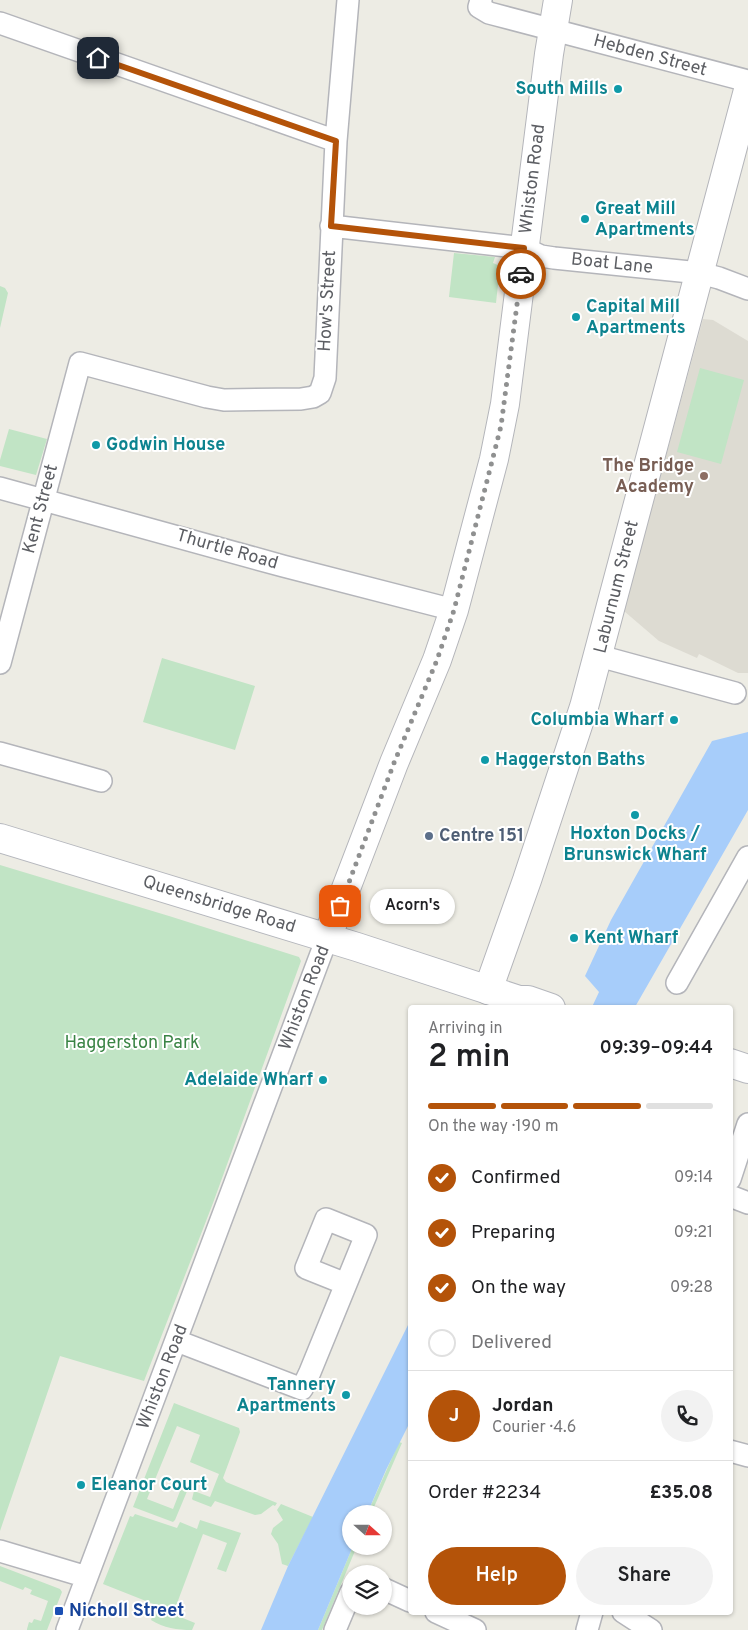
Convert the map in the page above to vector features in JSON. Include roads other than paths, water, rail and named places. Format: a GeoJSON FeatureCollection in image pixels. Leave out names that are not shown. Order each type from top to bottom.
{"type":"FeatureCollection","features":[{"type":"Feature","properties":{"kind":"street","name":"How's Street"},"geometry":{"type":"LineString","coordinates":[[80,363],[162,386],[224,400],[301,399],[313,397],[320,393],[325,378],[336,141],[348,0]]}},
{"type":"Feature","properties":{"kind":"street","name":"Hebden Street"},"geometry":{"type":"LineString","coordinates":[[481,0],[479,7],[489,13],[552,30],[747,93]]}},
{"type":"Feature","properties":{"kind":"street","name":"Whiston Road"},"geometry":{"type":"LineString","coordinates":[[67,1630],[327,938],[394,763],[437,660],[454,610],[501,426],[552,30],[558,0]]}},
{"type":"Feature","properties":{"kind":"street"},"geometry":{"type":"LineString","coordinates":[[0,23],[336,141]]}},
{"type":"Feature","properties":{"kind":"street","name":"Laburnum Street"},"geometry":{"type":"LineString","coordinates":[[488,990],[527,880],[599,656],[747,93]]}},
{"type":"Feature","properties":{"kind":"street","name":"Boat Lane"},"geometry":{"type":"LineString","coordinates":[[331,226],[524,248],[547,257],[700,273],[748,289]]}},
{"type":"Feature","properties":{"kind":"street","name":"Kent Street"},"geometry":{"type":"LineString","coordinates":[[1,657],[80,363]]}},
{"type":"Feature","properties":{"kind":"street","name":"Thurtle Road"},"geometry":{"type":"LineString","coordinates":[[0,488],[181,536],[283,566],[454,610]]}},
{"type":"Feature","properties":{"kind":"street"},"geometry":{"type":"LineString","coordinates":[[599,656],[743,697]]}},
{"type":"Feature","properties":{"kind":"street"},"geometry":{"type":"LineString","coordinates":[[0,753],[101,781]]}},
{"type":"Feature","properties":{"kind":"street","name":"Queensbridge Road"},"geometry":{"type":"LineString","coordinates":[[0,838],[327,938],[519,1000],[528,1000],[542,1005]]}},
{"type":"Feature","properties":{"kind":"street"},"geometry":{"type":"LineString","coordinates":[[678,983],[748,857]]}},
{"type":"Feature","properties":{"kind":"street"},"geometry":{"type":"LineString","coordinates":[[733,1064],[748,1069]]}},
{"type":"Feature","properties":{"kind":"street"},"geometry":{"type":"LineString","coordinates":[[733,1171],[748,1124]]}},
{"type":"Feature","properties":{"kind":"street"},"geometry":{"type":"LineString","coordinates":[[733,1197],[748,1203]]}},
{"type":"Feature","properties":{"kind":"street"},"geometry":{"type":"LineString","coordinates":[[177,1341],[302,1389],[310,1372],[366,1235],[326,1219],[306,1268],[346,1284]]}},
{"type":"Feature","properties":{"kind":"street"},"geometry":{"type":"LineString","coordinates":[[733,1452],[748,1456]]}},
{"type":"Feature","properties":{"kind":"street"},"geometry":{"type":"LineString","coordinates":[[0,1551],[87,1577]]}},
{"type":"Feature","properties":{"kind":"street"},"geometry":{"type":"LineString","coordinates":[[392,1593],[408,1600]]}},
{"type":"Feature","properties":{"kind":"street"},"geometry":{"type":"LineString","coordinates":[[335,1630],[342,1613]]}},
{"type":"Feature","properties":{"kind":"street"},"geometry":{"type":"LineString","coordinates":[[442,1615],[475,1630]]}},
{"type":"Feature","properties":{"kind":"street"},"geometry":{"type":"LineString","coordinates":[[587,1630],[591,1615]]}},
{"type":"Feature","properties":{"kind":"street"},"geometry":{"type":"LineString","coordinates":[[628,1615],[651,1630]]}},
{"type":"Feature","properties":{"kind":"water"},"geometry":{"type":"Polygon","coordinates":[[[748,732],[748,810],[636,1005],[593,1005],[599,992],[585,976],[611,920],[712,741],[748,732]]]}},
{"type":"Feature","properties":{"kind":"water"},"geometry":{"type":"Polygon","coordinates":[[[408,1325],[408,1426],[371,1505],[342,1505],[342,1555],[349,1555],[345,1565],[342,1565],[342,1572],[318,1630],[261,1630],[288,1566],[408,1325]]]}},
{"type":"Feature","properties":{"kind":"place","name":"South Mills"},"geometry":{"type":"Point","coordinates":[618,89]}},
{"type":"Feature","properties":{"kind":"place","name":"Great Mill Apartments"},"geometry":{"type":"Point","coordinates":[585,219]}},
{"type":"Feature","properties":{"kind":"place","name":"Capital Mill Apartments"},"geometry":{"type":"Point","coordinates":[576,317]}},
{"type":"Feature","properties":{"kind":"place","name":"Godwin House"},"geometry":{"type":"Point","coordinates":[96,445]}},
{"type":"Feature","properties":{"kind":"place","name":"The Bridge Academy"},"geometry":{"type":"Point","coordinates":[704,476]}},
{"type":"Feature","properties":{"kind":"place","name":"Columbia Wharf"},"geometry":{"type":"Point","coordinates":[674,720]}},
{"type":"Feature","properties":{"kind":"place","name":"Haggerston Baths"},"geometry":{"type":"Point","coordinates":[485,760]}},
{"type":"Feature","properties":{"kind":"place","name":"Hoxton Docks / Brunswick Wharf"},"geometry":{"type":"Point","coordinates":[635,815]}},
{"type":"Feature","properties":{"kind":"place","name":"Centre 151"},"geometry":{"type":"Point","coordinates":[429,836]}},
{"type":"Feature","properties":{"kind":"place","name":"Acorn's"},"geometry":{"type":"Point","coordinates":[340,906]}},
{"type":"Feature","properties":{"kind":"place","name":"Kent Wharf"},"geometry":{"type":"Point","coordinates":[574,938]}},
{"type":"Feature","properties":{"kind":"place","name":"Adelaide Wharf"},"geometry":{"type":"Point","coordinates":[323,1080]}},
{"type":"Feature","properties":{"kind":"place","name":"Tannery Apartments"},"geometry":{"type":"Point","coordinates":[346,1395]}},
{"type":"Feature","properties":{"kind":"place","name":"Eleanor Court"},"geometry":{"type":"Point","coordinates":[81,1485]}},
{"type":"Feature","properties":{"kind":"place","name":"Nicholl Street"},"geometry":{"type":"Point","coordinates":[59,1611]}},
{"type":"Feature","properties":{"kind":"park label","name":"Haggerston Park"},"geometry":{"type":"Point","coordinates":[132,1043]}}]}
